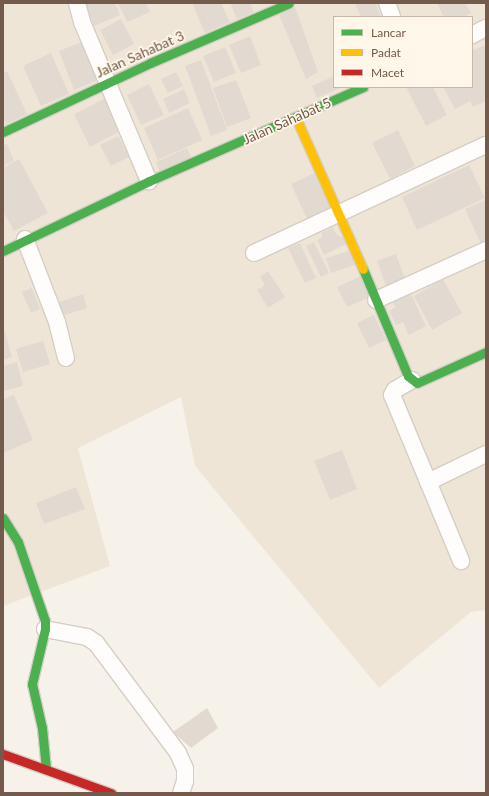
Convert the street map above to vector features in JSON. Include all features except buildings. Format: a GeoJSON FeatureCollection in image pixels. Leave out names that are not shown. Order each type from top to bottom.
{"type":"FeatureCollection","features":[{"type":"Feature","properties":{"kind":"street"},"geometry":{"type":"LineString","coordinates":[[77,3],[82,22],[109,82],[149,181]]}},
{"type":"Feature","properties":{"kind":"street","name":"Jalan Sahabat 3"},"geometry":{"type":"LineString","coordinates":[[3,132],[109,82],[289,3]]}},
{"type":"Feature","properties":{"kind":"street"},"geometry":{"type":"LineString","coordinates":[[387,3],[392,16]]}},
{"type":"Feature","properties":{"kind":"street"},"geometry":{"type":"LineString","coordinates":[[473,34],[486,28]]}},
{"type":"Feature","properties":{"kind":"street","name":"Jalan Sahabat 5"},"geometry":{"type":"LineString","coordinates":[[3,251],[25,239],[149,181],[296,118],[361,88]]}},
{"type":"Feature","properties":{"kind":"street"},"geometry":{"type":"LineString","coordinates":[[296,118],[339,213],[403,365],[412,380],[417,383],[486,352]]}},
{"type":"Feature","properties":{"kind":"street"},"geometry":{"type":"LineString","coordinates":[[254,253],[486,145]]}},
{"type":"Feature","properties":{"kind":"street"},"geometry":{"type":"LineString","coordinates":[[25,239],[52,308],[62,339],[66,358]]}},
{"type":"Feature","properties":{"kind":"street"},"geometry":{"type":"LineString","coordinates":[[376,300],[486,250]]}},
{"type":"Feature","properties":{"kind":"street"},"geometry":{"type":"LineString","coordinates":[[412,380],[395,390],[392,395],[460,561]]}},
{"type":"Feature","properties":{"kind":"street"},"geometry":{"type":"LineString","coordinates":[[428,482],[486,454]]}},
{"type":"Feature","properties":{"kind":"street"},"geometry":{"type":"LineString","coordinates":[[3,518],[18,542],[45,621],[45,629],[35,666],[32,684],[42,728],[46,769]]}},
{"type":"Feature","properties":{"kind":"street"},"geometry":{"type":"LineString","coordinates":[[45,629],[87,637],[96,643],[178,753],[185,769],[186,781],[182,793]]}},
{"type":"Feature","properties":{"kind":"street"},"geometry":{"type":"LineString","coordinates":[[3,754],[111,793]]}},
{"type":"Feature","properties":{"kind":"shaded area"},"geometry":{"type":"Polygon","coordinates":[[[3,3],[486,3],[486,610],[471,612],[379,688],[195,466],[181,397],[78,448],[110,566],[3,606],[3,3]]]}},
{"type":"Feature","properties":{"kind":"traffic: fast"},"geometry":{"type":"LineString","coordinates":[[3,132],[150,63],[289,3]]}},
{"type":"Feature","properties":{"kind":"traffic: fast"},"geometry":{"type":"LineString","coordinates":[[3,251],[149,181],[361,88]]}},
{"type":"Feature","properties":{"kind":"traffic: fast"},"geometry":{"type":"LineString","coordinates":[[363,269],[408,376],[417,383],[486,352]]}},
{"type":"Feature","properties":{"kind":"traffic: fast"},"geometry":{"type":"LineString","coordinates":[[3,518],[18,542],[45,621],[45,629],[32,684],[42,728],[46,769]]}},
{"type":"Feature","properties":{"kind":"traffic: slow"},"geometry":{"type":"LineString","coordinates":[[296,118],[363,269]]}},
{"type":"Feature","properties":{"kind":"traffic: jam"},"geometry":{"type":"LineString","coordinates":[[3,754],[111,793]]}}]}
